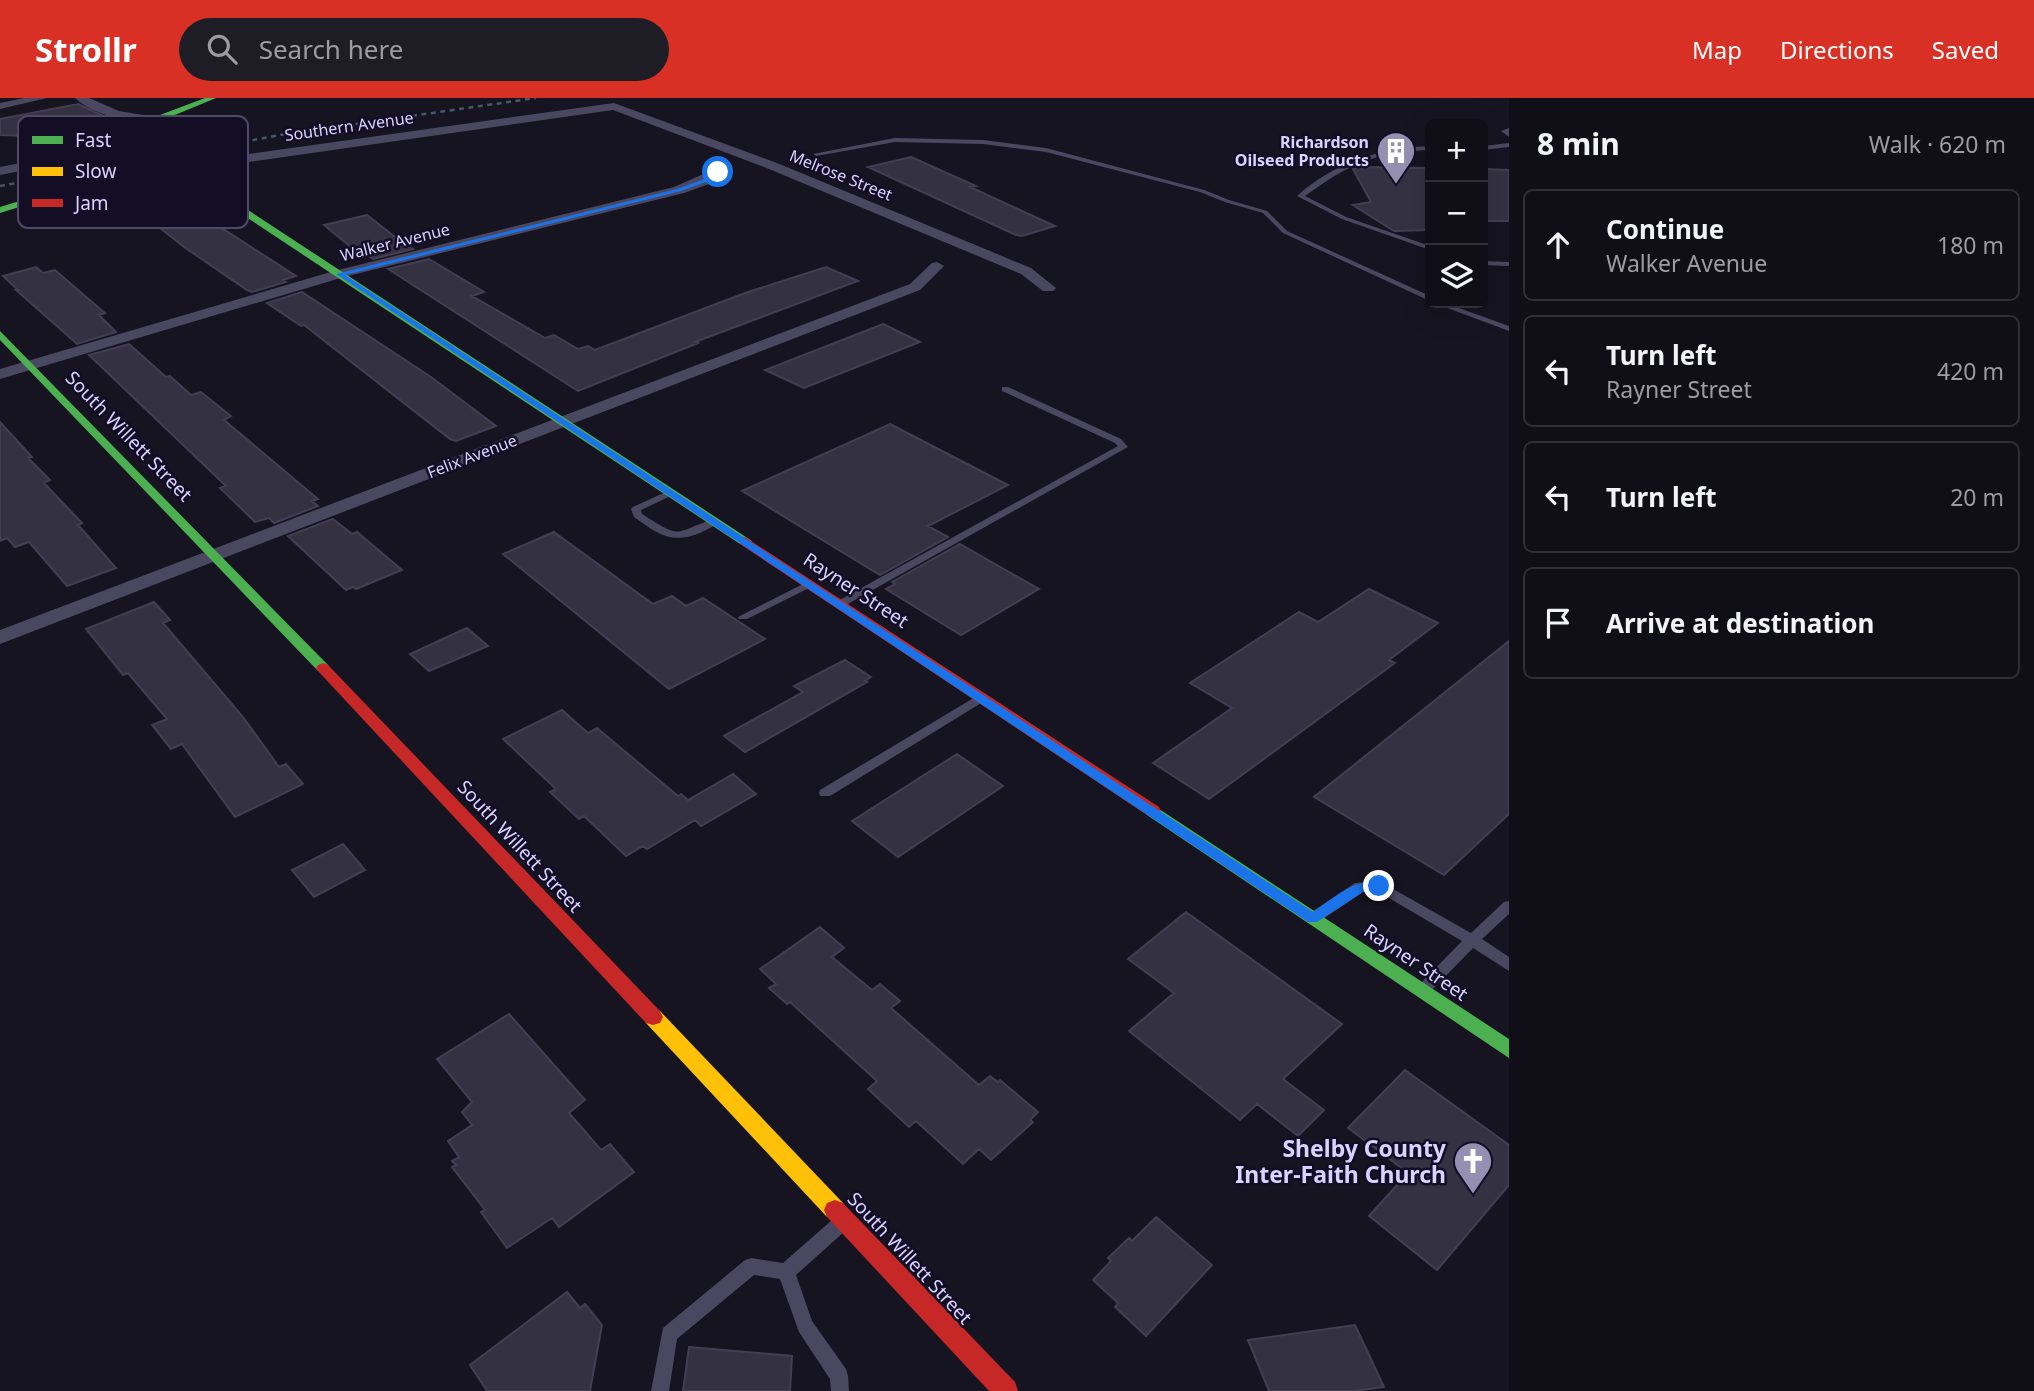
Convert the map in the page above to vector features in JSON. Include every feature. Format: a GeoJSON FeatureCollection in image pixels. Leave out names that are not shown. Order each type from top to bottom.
{"type":"FeatureCollection","features":[{"type":"Feature","properties":{"kind":"street"},"geometry":{"type":"LineString","coordinates":[[0,106],[41,98]]}},
{"type":"Feature","properties":{"kind":"street"},"geometry":{"type":"LineString","coordinates":[[81,98],[99,110],[116,116]]}},
{"type":"Feature","properties":{"kind":"street","name":"Southern Avenue"},"geometry":{"type":"LineString","coordinates":[[165,116],[212,98]]}},
{"type":"Feature","properties":{"kind":"street","name":"Southern Avenue"},"geometry":{"type":"LineString","coordinates":[[248,158],[614,106]]}},
{"type":"Feature","properties":{"kind":"street","name":"Melrose Street"},"geometry":{"type":"LineString","coordinates":[[614,106],[773,166],[1026,271],[1048,288]]}},
{"type":"Feature","properties":{"kind":"street"},"geometry":{"type":"LineString","coordinates":[[0,172],[18,168]]}},
{"type":"Feature","properties":{"kind":"street","name":"Walker Avenue"},"geometry":{"type":"LineString","coordinates":[[0,374],[339,274],[679,190],[704,181],[718,172]]}},
{"type":"Feature","properties":{"kind":"street","name":"Southern Avenue"},"geometry":{"type":"LineString","coordinates":[[0,210],[18,204]]}},
{"type":"Feature","properties":{"kind":"street","name":"Rayner Street"},"geometry":{"type":"LineString","coordinates":[[248,214],[982,697],[1422,991],[1504,1038]]}},
{"type":"Feature","properties":{"kind":"street","name":"Felix Avenue"},"geometry":{"type":"LineString","coordinates":[[0,636],[915,287],[937,266]]}},
{"type":"Feature","properties":{"kind":"street","name":"South Willett Street"},"geometry":{"type":"LineString","coordinates":[[0,334],[215,554],[1006,1391]]}},
{"type":"Feature","properties":{"kind":"lane"},"geometry":{"type":"LineString","coordinates":[[1509,130],[1504,131],[1509,135]]}},
{"type":"Feature","properties":{"kind":"lane"},"geometry":{"type":"LineString","coordinates":[[816,154],[895,141],[983,142],[1046,150],[1202,191],[1265,212],[1285,232],[1425,297]]}},
{"type":"Feature","properties":{"kind":"lane"},"geometry":{"type":"LineString","coordinates":[[1488,147],[1509,145]]}},
{"type":"Feature","properties":{"kind":"lane"},"geometry":{"type":"LineString","coordinates":[[1425,148],[1401,148],[1357,159],[1300,196],[1343,218],[1425,246]]}},
{"type":"Feature","properties":{"kind":"lane"},"geometry":{"type":"LineString","coordinates":[[1488,262],[1509,264]]}},
{"type":"Feature","properties":{"kind":"lane"},"geometry":{"type":"LineString","coordinates":[[1452,308],[1509,329]]}},
{"type":"Feature","properties":{"kind":"lane"},"geometry":{"type":"LineString","coordinates":[[840,604],[1122,447],[1118,441],[1004,389]]}},
{"type":"Feature","properties":{"kind":"lane"},"geometry":{"type":"LineString","coordinates":[[670,493],[636,509],[637,515],[670,537],[680,539],[714,522]]}},
{"type":"Feature","properties":{"kind":"lane"},"geometry":{"type":"LineString","coordinates":[[743,617],[809,584]]}},
{"type":"Feature","properties":{"kind":"lane"},"geometry":{"type":"LineString","coordinates":[[825,793],[982,697]]}},
{"type":"Feature","properties":{"kind":"lane"},"geometry":{"type":"LineString","coordinates":[[1313,918],[1360,887],[1379,886],[1472,940],[1509,965]]}},
{"type":"Feature","properties":{"kind":"lane"},"geometry":{"type":"LineString","coordinates":[[1422,991],[1509,906]]}},
{"type":"Feature","properties":{"kind":"lane"},"geometry":{"type":"LineString","coordinates":[[786,1272],[844,1220]]}},
{"type":"Feature","properties":{"kind":"lane"},"geometry":{"type":"LineString","coordinates":[[660,1391],[669,1334],[751,1266],[786,1272]]}},
{"type":"Feature","properties":{"kind":"lane"},"geometry":{"type":"LineString","coordinates":[[786,1272],[805,1326],[839,1376],[840,1391]]}},
{"type":"Feature","properties":{"kind":"building"},"geometry":{"type":"Polygon","coordinates":[[[78,104],[104,116],[18,116],[18,136],[0,135],[0,119],[78,104]]]}},
{"type":"Feature","properties":{"kind":"building"},"geometry":{"type":"Polygon","coordinates":[[[911,157],[1055,226],[1022,236],[1016,235],[868,167],[911,157]]]}},
{"type":"Feature","properties":{"kind":"building","name":"Richardson Oilseed Products"},"geometry":{"type":"Polygon","coordinates":[[[1425,168],[1425,230],[1394,231],[1353,205],[1371,202],[1353,169],[1425,168]]]}},
{"type":"Feature","properties":{"kind":"building"},"geometry":{"type":"Polygon","coordinates":[[[1488,169],[1509,170],[1509,221],[1488,221],[1488,169]]]}},
{"type":"Feature","properties":{"kind":"building"},"geometry":{"type":"Polygon","coordinates":[[[367,215],[413,249],[373,259],[369,256],[363,257],[324,225],[367,215]]]}},
{"type":"Feature","properties":{"kind":"building"},"geometry":{"type":"Polygon","coordinates":[[[160,228],[222,228],[296,276],[283,280],[286,282],[252,292],[160,228]]]}},
{"type":"Feature","properties":{"kind":"building"},"geometry":{"type":"Polygon","coordinates":[[[429,259],[484,292],[472,296],[545,338],[554,335],[578,349],[588,346],[595,350],[745,293],[826,267],[858,281],[695,342],[698,343],[578,391],[388,269],[429,259]]]}},
{"type":"Feature","properties":{"kind":"building"},"geometry":{"type":"Polygon","coordinates":[[[36,267],[43,273],[55,270],[105,313],[99,315],[116,332],[77,344],[3,276],[36,267]]]}},
{"type":"Feature","properties":{"kind":"building"},"geometry":{"type":"Polygon","coordinates":[[[302,292],[431,377],[496,426],[456,441],[450,439],[304,325],[301,326],[267,303],[302,292]]]}},
{"type":"Feature","properties":{"kind":"building"},"geometry":{"type":"Polygon","coordinates":[[[883,324],[920,342],[804,388],[765,370],[883,324]]]}},
{"type":"Feature","properties":{"kind":"building"},"geometry":{"type":"Polygon","coordinates":[[[129,344],[191,395],[201,392],[231,416],[224,420],[318,499],[312,501],[318,506],[274,523],[269,518],[255,522],[220,488],[226,486],[89,355],[129,344]]]}},
{"type":"Feature","properties":{"kind":"building"},"geometry":{"type":"Polygon","coordinates":[[[0,422],[32,457],[28,458],[50,480],[44,483],[82,523],[78,525],[116,568],[67,586],[29,542],[15,547],[7,538],[0,541],[0,422]]]}},
{"type":"Feature","properties":{"kind":"building"},"geometry":{"type":"Polygon","coordinates":[[[890,424],[1008,485],[928,526],[948,537],[880,575],[742,491],[890,424]]]}},
{"type":"Feature","properties":{"kind":"building"},"geometry":{"type":"Polygon","coordinates":[[[333,519],[352,534],[357,532],[402,570],[356,589],[353,587],[346,590],[288,536],[333,519]]]}},
{"type":"Feature","properties":{"kind":"building"},"geometry":{"type":"Polygon","coordinates":[[[554,532],[653,604],[672,596],[686,606],[703,598],[765,639],[669,689],[503,554],[554,532]]]}},
{"type":"Feature","properties":{"kind":"building"},"geometry":{"type":"Polygon","coordinates":[[[960,544],[1039,589],[961,635],[886,589],[895,584],[892,582],[960,544]]]}},
{"type":"Feature","properties":{"kind":"building"},"geometry":{"type":"Polygon","coordinates":[[[1369,589],[1438,623],[1389,660],[1395,663],[1209,799],[1153,763],[1232,708],[1190,683],[1299,612],[1318,622],[1369,589]]]}},
{"type":"Feature","properties":{"kind":"building"},"geometry":{"type":"Polygon","coordinates":[[[154,602],[170,620],[163,623],[243,717],[279,767],[286,764],[303,784],[235,817],[182,744],[171,749],[152,725],[167,719],[128,673],[123,675],[86,629],[154,602]]]}},
{"type":"Feature","properties":{"kind":"building"},"geometry":{"type":"Polygon","coordinates":[[[467,628],[488,646],[429,671],[410,654],[467,628]]]}},
{"type":"Feature","properties":{"kind":"building"},"geometry":{"type":"Polygon","coordinates":[[[1509,641],[1509,814],[1444,875],[1314,797],[1509,641]]]}},
{"type":"Feature","properties":{"kind":"building"},"geometry":{"type":"Polygon","coordinates":[[[845,660],[871,677],[865,681],[867,682],[745,752],[724,736],[803,692],[794,686],[845,660]]]}},
{"type":"Feature","properties":{"kind":"building"},"geometry":{"type":"Polygon","coordinates":[[[562,710],[588,733],[597,728],[678,796],[681,794],[688,800],[733,774],[756,794],[701,826],[695,820],[647,849],[643,846],[626,856],[584,816],[579,819],[550,792],[556,789],[503,739],[562,710]]]}},
{"type":"Feature","properties":{"kind":"building"},"geometry":{"type":"Polygon","coordinates":[[[957,754],[1003,786],[898,857],[852,821],[957,754]]]}},
{"type":"Feature","properties":{"kind":"building"},"geometry":{"type":"Polygon","coordinates":[[[343,844],[365,870],[314,897],[292,870],[343,844]]]}},
{"type":"Feature","properties":{"kind":"building"},"geometry":{"type":"Polygon","coordinates":[[[1186,912],[1342,1024],[1283,1079],[1324,1110],[1298,1136],[1257,1104],[1240,1120],[1129,1031],[1174,993],[1128,959],[1186,912]]]}},
{"type":"Feature","properties":{"kind":"building"},"geometry":{"type":"Polygon","coordinates":[[[820,927],[844,948],[832,957],[872,990],[880,984],[900,1001],[891,1008],[979,1085],[990,1076],[998,1082],[1000,1080],[1038,1112],[1030,1120],[1033,1122],[991,1160],[979,1149],[963,1164],[916,1121],[909,1127],[868,1089],[877,1081],[790,1002],[787,1004],[769,988],[776,984],[760,969],[820,927]]]}},
{"type":"Feature","properties":{"kind":"building"},"geometry":{"type":"Polygon","coordinates":[[[509,1014],[585,1100],[569,1113],[601,1150],[610,1144],[634,1172],[559,1227],[552,1218],[507,1248],[481,1212],[485,1210],[452,1167],[456,1165],[452,1161],[459,1157],[448,1141],[472,1125],[462,1112],[472,1102],[437,1059],[509,1014]]]}},
{"type":"Feature","properties":{"kind":"building"},"geometry":{"type":"Polygon","coordinates":[[[1405,1070],[1509,1145],[1509,1185],[1437,1270],[1369,1216],[1408,1173],[1348,1128],[1405,1070]]]}},
{"type":"Feature","properties":{"kind":"building"},"geometry":{"type":"Polygon","coordinates":[[[1156,1217],[1212,1265],[1146,1336],[1115,1307],[1118,1303],[1093,1280],[1111,1261],[1108,1258],[1129,1238],[1132,1241],[1156,1217]]]}},
{"type":"Feature","properties":{"kind":"building"},"geometry":{"type":"Polygon","coordinates":[[[567,1292],[580,1308],[585,1304],[602,1325],[590,1391],[487,1391],[470,1365],[567,1292]]]}},
{"type":"Feature","properties":{"kind":"building"},"geometry":{"type":"Polygon","coordinates":[[[1355,1325],[1384,1387],[1355,1391],[1269,1391],[1248,1340],[1355,1325]]]}},
{"type":"Feature","properties":{"kind":"building"},"geometry":{"type":"Polygon","coordinates":[[[689,1347],[792,1356],[790,1391],[683,1391],[689,1347]]]}},
{"type":"Feature","properties":{"kind":"railway"},"geometry":{"type":"LineString","coordinates":[[248,141],[536,98]]}},
{"type":"Feature","properties":{"kind":"railway"},"geometry":{"type":"LineString","coordinates":[[0,186],[18,183]]}},
{"type":"Feature","properties":{"kind":"traffic: fast"},"geometry":{"type":"LineString","coordinates":[[165,116],[212,98]]}},
{"type":"Feature","properties":{"kind":"traffic: fast"},"geometry":{"type":"LineString","coordinates":[[0,210],[18,204]]}},
{"type":"Feature","properties":{"kind":"traffic: fast"},"geometry":{"type":"LineString","coordinates":[[248,214],[745,541]]}},
{"type":"Feature","properties":{"kind":"traffic: fast"},"geometry":{"type":"LineString","coordinates":[[0,334],[323,668]]}},
{"type":"Feature","properties":{"kind":"traffic: fast"},"geometry":{"type":"LineString","coordinates":[[1153,811],[1509,1050]]}},
{"type":"Feature","properties":{"kind":"traffic: slow"},"geometry":{"type":"LineString","coordinates":[[653,1017],[835,1210]]}},
{"type":"Feature","properties":{"kind":"traffic: jam"},"geometry":{"type":"LineString","coordinates":[[745,541],[1153,811]]}},
{"type":"Feature","properties":{"kind":"traffic: jam"},"geometry":{"type":"LineString","coordinates":[[323,668],[653,1017]]}},
{"type":"Feature","properties":{"kind":"traffic: jam"},"geometry":{"type":"LineString","coordinates":[[835,1210],[1006,1391]]}},
{"type":"Feature","properties":{"kind":"place","name":"Richardson Oilseed Products"},"geometry":{"type":"Point","coordinates":[1396,185]}},
{"type":"Feature","properties":{"kind":"place","name":"Shelby County Inter-Faith Church"},"geometry":{"type":"Point","coordinates":[1473,1195]}},
{"type":"Feature","properties":{"kind":"route"},"geometry":{"type":"LineString","coordinates":[[718,172],[704,181],[679,190],[339,274],[1313,918],[1360,887],[1379,886]]}}]}
